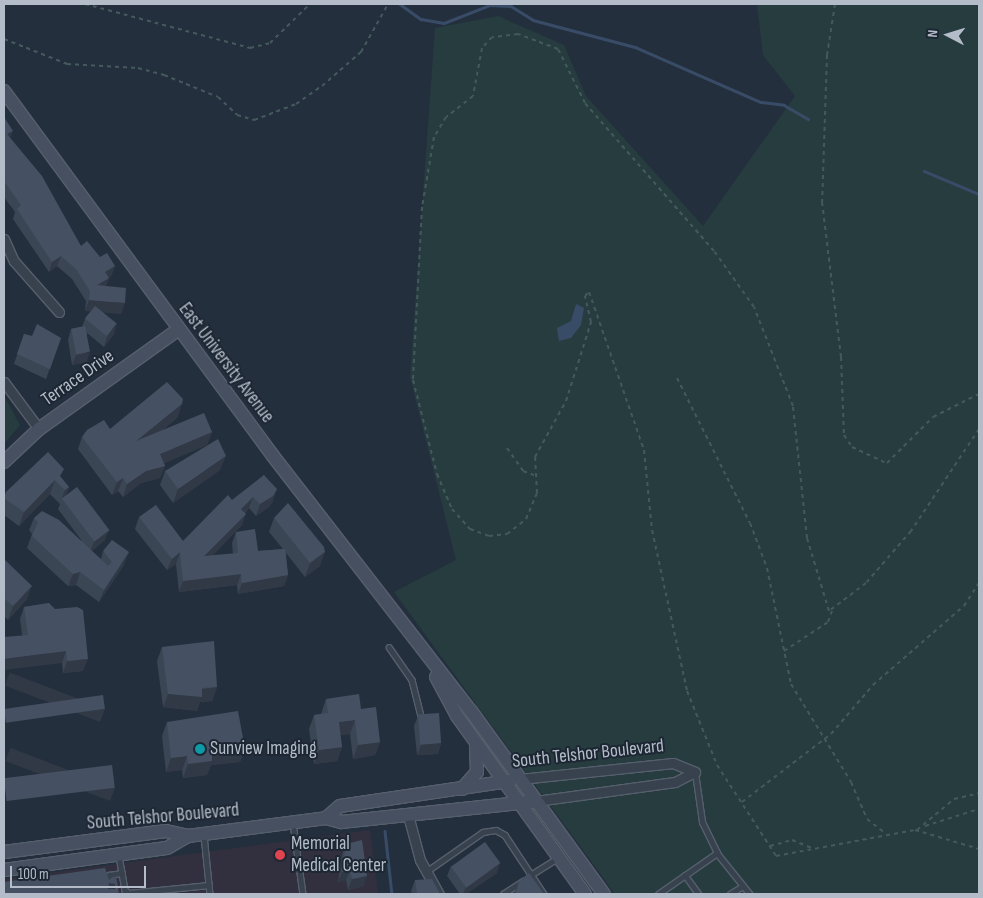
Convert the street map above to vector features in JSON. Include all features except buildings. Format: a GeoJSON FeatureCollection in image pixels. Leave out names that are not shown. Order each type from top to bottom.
{"type":"FeatureCollection","features":[{"type":"Feature","properties":{"kind":"main road","name":"East University Avenue"},"geometry":{"type":"LineString","coordinates":[[4,91],[178,330],[520,779],[604,894]]}},
{"type":"Feature","properties":{"kind":"main road","name":"Terrace Drive"},"geometry":{"type":"LineString","coordinates":[[4,462],[39,429],[178,330]]}},
{"type":"Feature","properties":{"kind":"main road","name":"East University Avenue"},"geometry":{"type":"LineString","coordinates":[[423,653],[476,742],[517,802],[585,894]]}},
{"type":"Feature","properties":{"kind":"main road"},"geometry":{"type":"LineString","coordinates":[[462,789],[477,772],[476,742]]}},
{"type":"Feature","properties":{"kind":"main road","name":"South Telshor Boulevard"},"geometry":{"type":"LineString","coordinates":[[326,818],[340,806],[520,779]]}},
{"type":"Feature","properties":{"kind":"main road","name":"South Telshor Boulevard"},"geometry":{"type":"LineString","coordinates":[[4,852],[166,831],[188,836],[326,818],[341,822],[536,801]]}},
{"type":"Feature","properties":{"kind":"main road","name":"South Telshor Boulevard"},"geometry":{"type":"LineString","coordinates":[[4,870],[167,848],[188,836]]}},
{"type":"Feature","properties":{"kind":"main road"},"geometry":{"type":"LineString","coordinates":[[123,854],[124,837]]}},
{"type":"Feature","properties":{"kind":"street"},"geometry":{"type":"LineString","coordinates":[[4,239],[14,260],[59,312]]}},
{"type":"Feature","properties":{"kind":"street"},"geometry":{"type":"LineString","coordinates":[[4,382],[39,429]]}},
{"type":"Feature","properties":{"kind":"street","name":"South Telshor Boulevard"},"geometry":{"type":"LineString","coordinates":[[520,779],[673,763],[695,772]]}},
{"type":"Feature","properties":{"kind":"street","name":"South Telshor Boulevard"},"geometry":{"type":"LineString","coordinates":[[536,801],[675,782],[695,772]]}},
{"type":"Feature","properties":{"kind":"street"},"geometry":{"type":"LineString","coordinates":[[408,815],[426,872],[439,894]]}},
{"type":"Feature","properties":{"kind":"lane"},"geometry":{"type":"LineString","coordinates":[[389,647],[412,680],[421,716]]}},
{"type":"Feature","properties":{"kind":"lane"},"geometry":{"type":"LineString","coordinates":[[695,772],[702,822],[717,853],[750,894]]}},
{"type":"Feature","properties":{"kind":"lane"},"geometry":{"type":"LineString","coordinates":[[426,872],[493,829],[505,835],[544,894]]}},
{"type":"Feature","properties":{"kind":"lane"},"geometry":{"type":"LineString","coordinates":[[294,830],[303,894]]}},
{"type":"Feature","properties":{"kind":"lane"},"geometry":{"type":"LineString","coordinates":[[204,834],[210,894]]}},
{"type":"Feature","properties":{"kind":"lane"},"geometry":{"type":"LineString","coordinates":[[658,894],[717,853]]}},
{"type":"Feature","properties":{"kind":"lane"},"geometry":{"type":"LineString","coordinates":[[123,854],[122,873],[130,894],[209,885]]}},
{"type":"Feature","properties":{"kind":"lane"},"geometry":{"type":"LineString","coordinates":[[503,894],[558,858]]}},
{"type":"Feature","properties":{"kind":"lane"},"geometry":{"type":"LineString","coordinates":[[108,883],[109,876],[122,873]]}},
{"type":"Feature","properties":{"kind":"lane"},"geometry":{"type":"LineString","coordinates":[[686,875],[699,894]]}},
{"type":"Feature","properties":{"kind":"lane"},"geometry":{"type":"LineString","coordinates":[[730,894],[743,886]]}},
{"type":"Feature","properties":{"kind":"path"},"geometry":{"type":"LineString","coordinates":[[85,4],[250,48],[270,43],[310,4]]}},
{"type":"Feature","properties":{"kind":"path"},"geometry":{"type":"LineString","coordinates":[[4,39],[66,64],[138,68],[164,75],[218,97],[238,115],[254,120],[296,104],[322,86],[361,52],[388,4]]}},
{"type":"Feature","properties":{"kind":"path"},"geometry":{"type":"LineString","coordinates":[[835,4],[827,55],[822,202],[841,357],[844,435],[852,447],[887,463],[933,417],[979,394]]}},
{"type":"Feature","properties":{"kind":"path"},"geometry":{"type":"LineString","coordinates":[[832,611],[826,608],[809,553],[793,406],[754,307],[714,251],[585,103],[563,55],[536,38],[508,34],[492,37],[482,48],[473,96],[446,117],[430,148],[422,207],[413,380],[444,491],[455,515],[470,529],[501,536],[522,524],[537,493],[534,475],[535,457],[574,380],[592,314],[585,296],[589,292],[644,450],[652,530],[687,691],[717,766],[776,856],[915,830],[979,809]]}},
{"type":"Feature","properties":{"kind":"path"},"geometry":{"type":"LineString","coordinates":[[677,378],[750,523],[766,568],[791,684],[824,740],[852,782],[867,819],[886,834]]}},
{"type":"Feature","properties":{"kind":"path"},"geometry":{"type":"LineString","coordinates":[[784,652],[828,622],[832,611],[866,583],[912,531],[979,429]]}},
{"type":"Feature","properties":{"kind":"path"},"geometry":{"type":"LineString","coordinates":[[507,448],[523,471],[534,475]]}},
{"type":"Feature","properties":{"kind":"path"},"geometry":{"type":"LineString","coordinates":[[742,802],[824,740],[873,685],[964,606],[979,583]]}},
{"type":"Feature","properties":{"kind":"path"},"geometry":{"type":"LineString","coordinates":[[925,826],[954,799],[979,793]]}},
{"type":"Feature","properties":{"kind":"path"},"geometry":{"type":"LineString","coordinates":[[915,830],[979,850]]}},
{"type":"Feature","properties":{"kind":"path"},"geometry":{"type":"LineString","coordinates":[[770,846],[792,840],[816,848]]}},
{"type":"Feature","properties":{"kind":"shaded area","name":"Memorial Medical Center"},"geometry":{"type":"Polygon","coordinates":[[[370,830],[378,894],[4,894],[4,879],[370,830]]]}},
{"type":"Feature","properties":{"kind":"green space"},"geometry":{"type":"Polygon","coordinates":[[[757,4],[979,4],[979,894],[615,894],[394,592],[456,560],[410,377],[435,28],[498,16],[564,45],[586,96],[703,226],[795,96],[763,55],[757,4]]]}},
{"type":"Feature","properties":{"kind":"green space"},"geometry":{"type":"Polygon","coordinates":[[[4,396],[20,425],[4,444],[4,396]]]}},
{"type":"Feature","properties":{"kind":"water"},"geometry":{"type":"Polygon","coordinates":[[[576,304],[584,308],[581,325],[571,338],[559,341],[557,328],[571,321],[576,304]]]}},
{"type":"Feature","properties":{"kind":"waterway"},"geometry":{"type":"LineString","coordinates":[[400,4],[421,19],[444,23],[490,5],[511,6],[533,20],[635,47],[761,102],[784,105],[808,119]]}},
{"type":"Feature","properties":{"kind":"waterway"},"geometry":{"type":"LineString","coordinates":[[924,171],[979,194]]}},
{"type":"Feature","properties":{"kind":"waterway"},"geometry":{"type":"LineString","coordinates":[[385,831],[392,894]]}},
{"type":"Feature","properties":{"kind":"place","name":"Sunview Imaging"},"geometry":{"type":"Point","coordinates":[200,749]}},
{"type":"Feature","properties":{"kind":"place","name":"Memorial Medical Center"},"geometry":{"type":"Point","coordinates":[280,855]}}]}
